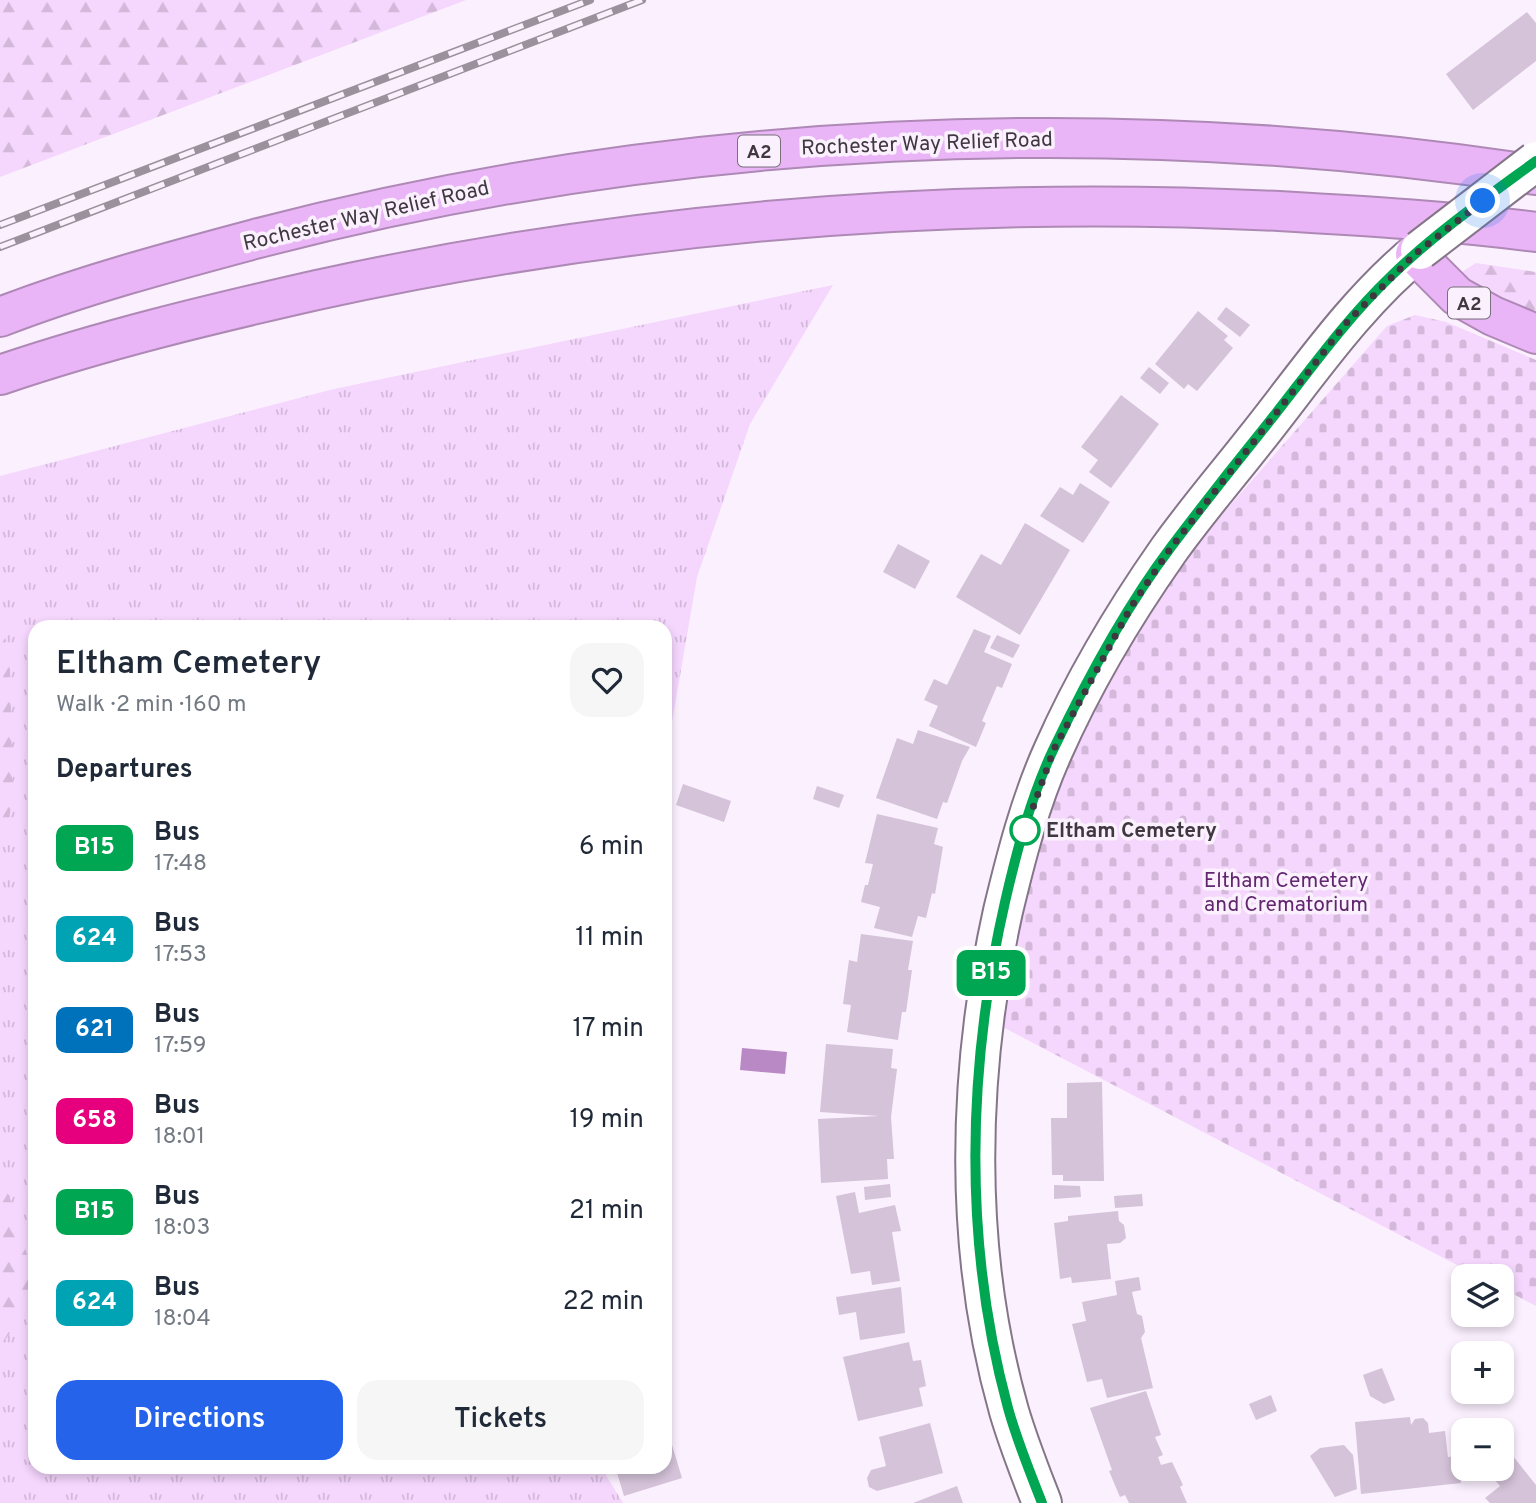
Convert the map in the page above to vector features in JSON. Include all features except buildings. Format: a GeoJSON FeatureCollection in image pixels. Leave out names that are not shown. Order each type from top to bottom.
{"type":"FeatureCollection","features":[{"type":"Feature","properties":{"kind":"highway","name":"Rochester Way Relief Road"},"geometry":{"type":"LineString","coordinates":[[0,317],[173,261],[317,223],[443,195],[568,174],[727,153],[889,141],[1116,138],[1222,141],[1327,150],[1536,175]]}},
{"type":"Feature","properties":{"kind":"highway"},"geometry":{"type":"LineString","coordinates":[[0,375],[236,308],[359,281],[428,266],[669,229],[870,212],[1001,206],[1171,206],[1400,217],[1536,232]]}},
{"type":"Feature","properties":{"kind":"highway","name":"A2"},"geometry":{"type":"LineString","coordinates":[[1417,252],[1457,296],[1493,316],[1536,334]]}},
{"type":"Feature","properties":{"kind":"street"},"geometry":{"type":"LineString","coordinates":[[1042,1503],[1009,1408],[995,1353],[982,1272],[975,1173],[981,1037],[992,966],[1015,859],[1033,802],[1054,749],[1131,607],[1170,549],[1348,321],[1417,252],[1536,161]]}},
{"type":"Feature","properties":{"kind":"green space"},"geometry":{"type":"Polygon","coordinates":[[[0,0],[466,0],[0,177],[0,0]]]}},
{"type":"Feature","properties":{"kind":"green space"},"geometry":{"type":"Polygon","coordinates":[[[1476,263],[1536,272],[1536,313],[1451,279],[1476,263]]]}},
{"type":"Feature","properties":{"kind":"green space"},"geometry":{"type":"Polygon","coordinates":[[[833,285],[750,424],[697,577],[672,722],[672,620],[28,620],[28,1474],[605,1474],[623,1503],[0,1503],[0,476],[334,389],[833,285]]]}},
{"type":"Feature","properties":{"kind":"green space","name":"Eltham Cemetery and Crematorium"},"geometry":{"type":"Polygon","coordinates":[[[1415,315],[1446,322],[1536,360],[1536,1306],[1514,1294],[1514,1264],[1455,1264],[999,1025],[1031,850],[1116,660],[1171,573],[1387,326],[1415,315]]]}},
{"type":"Feature","properties":{"kind":"green space"},"geometry":{"type":"Polygon","coordinates":[[[0,605],[10,669],[13,799],[0,857],[0,605]]]}},
{"type":"Feature","properties":{"kind":"green space"},"geometry":{"type":"Polygon","coordinates":[[[0,1175],[20,1222],[28,1264],[28,1310],[0,1346],[0,1175]]]}},
{"type":"Feature","properties":{"kind":"shaded area"},"geometry":{"type":"Polygon","coordinates":[[[742,1048],[787,1052],[785,1074],[740,1070],[742,1048]]]}},
{"type":"Feature","properties":{"kind":"railway"},"geometry":{"type":"LineString","coordinates":[[0,225],[590,0]]}},
{"type":"Feature","properties":{"kind":"railway"},"geometry":{"type":"LineString","coordinates":[[0,247],[642,0]]}},
{"type":"Feature","properties":{"kind":"bus line","name":"B15"},"geometry":{"type":"LineString","coordinates":[[1042,1503],[1021,1447],[995,1353],[982,1272],[975,1173],[981,1037],[992,966],[1015,859],[1041,779],[1054,749],[1131,607],[1170,549],[1348,321],[1415,254],[1536,161]]}},
{"type":"Feature","properties":{"kind":"place","name":"Eltham Cemetery"},"geometry":{"type":"Point","coordinates":[1025,830]}},
{"type":"Feature","properties":{"kind":"route"},"geometry":{"type":"LineString","coordinates":[[1025,830],[1041,779],[1054,749],[1131,607],[1170,549],[1348,321],[1415,254],[1483,201]]}}]}
